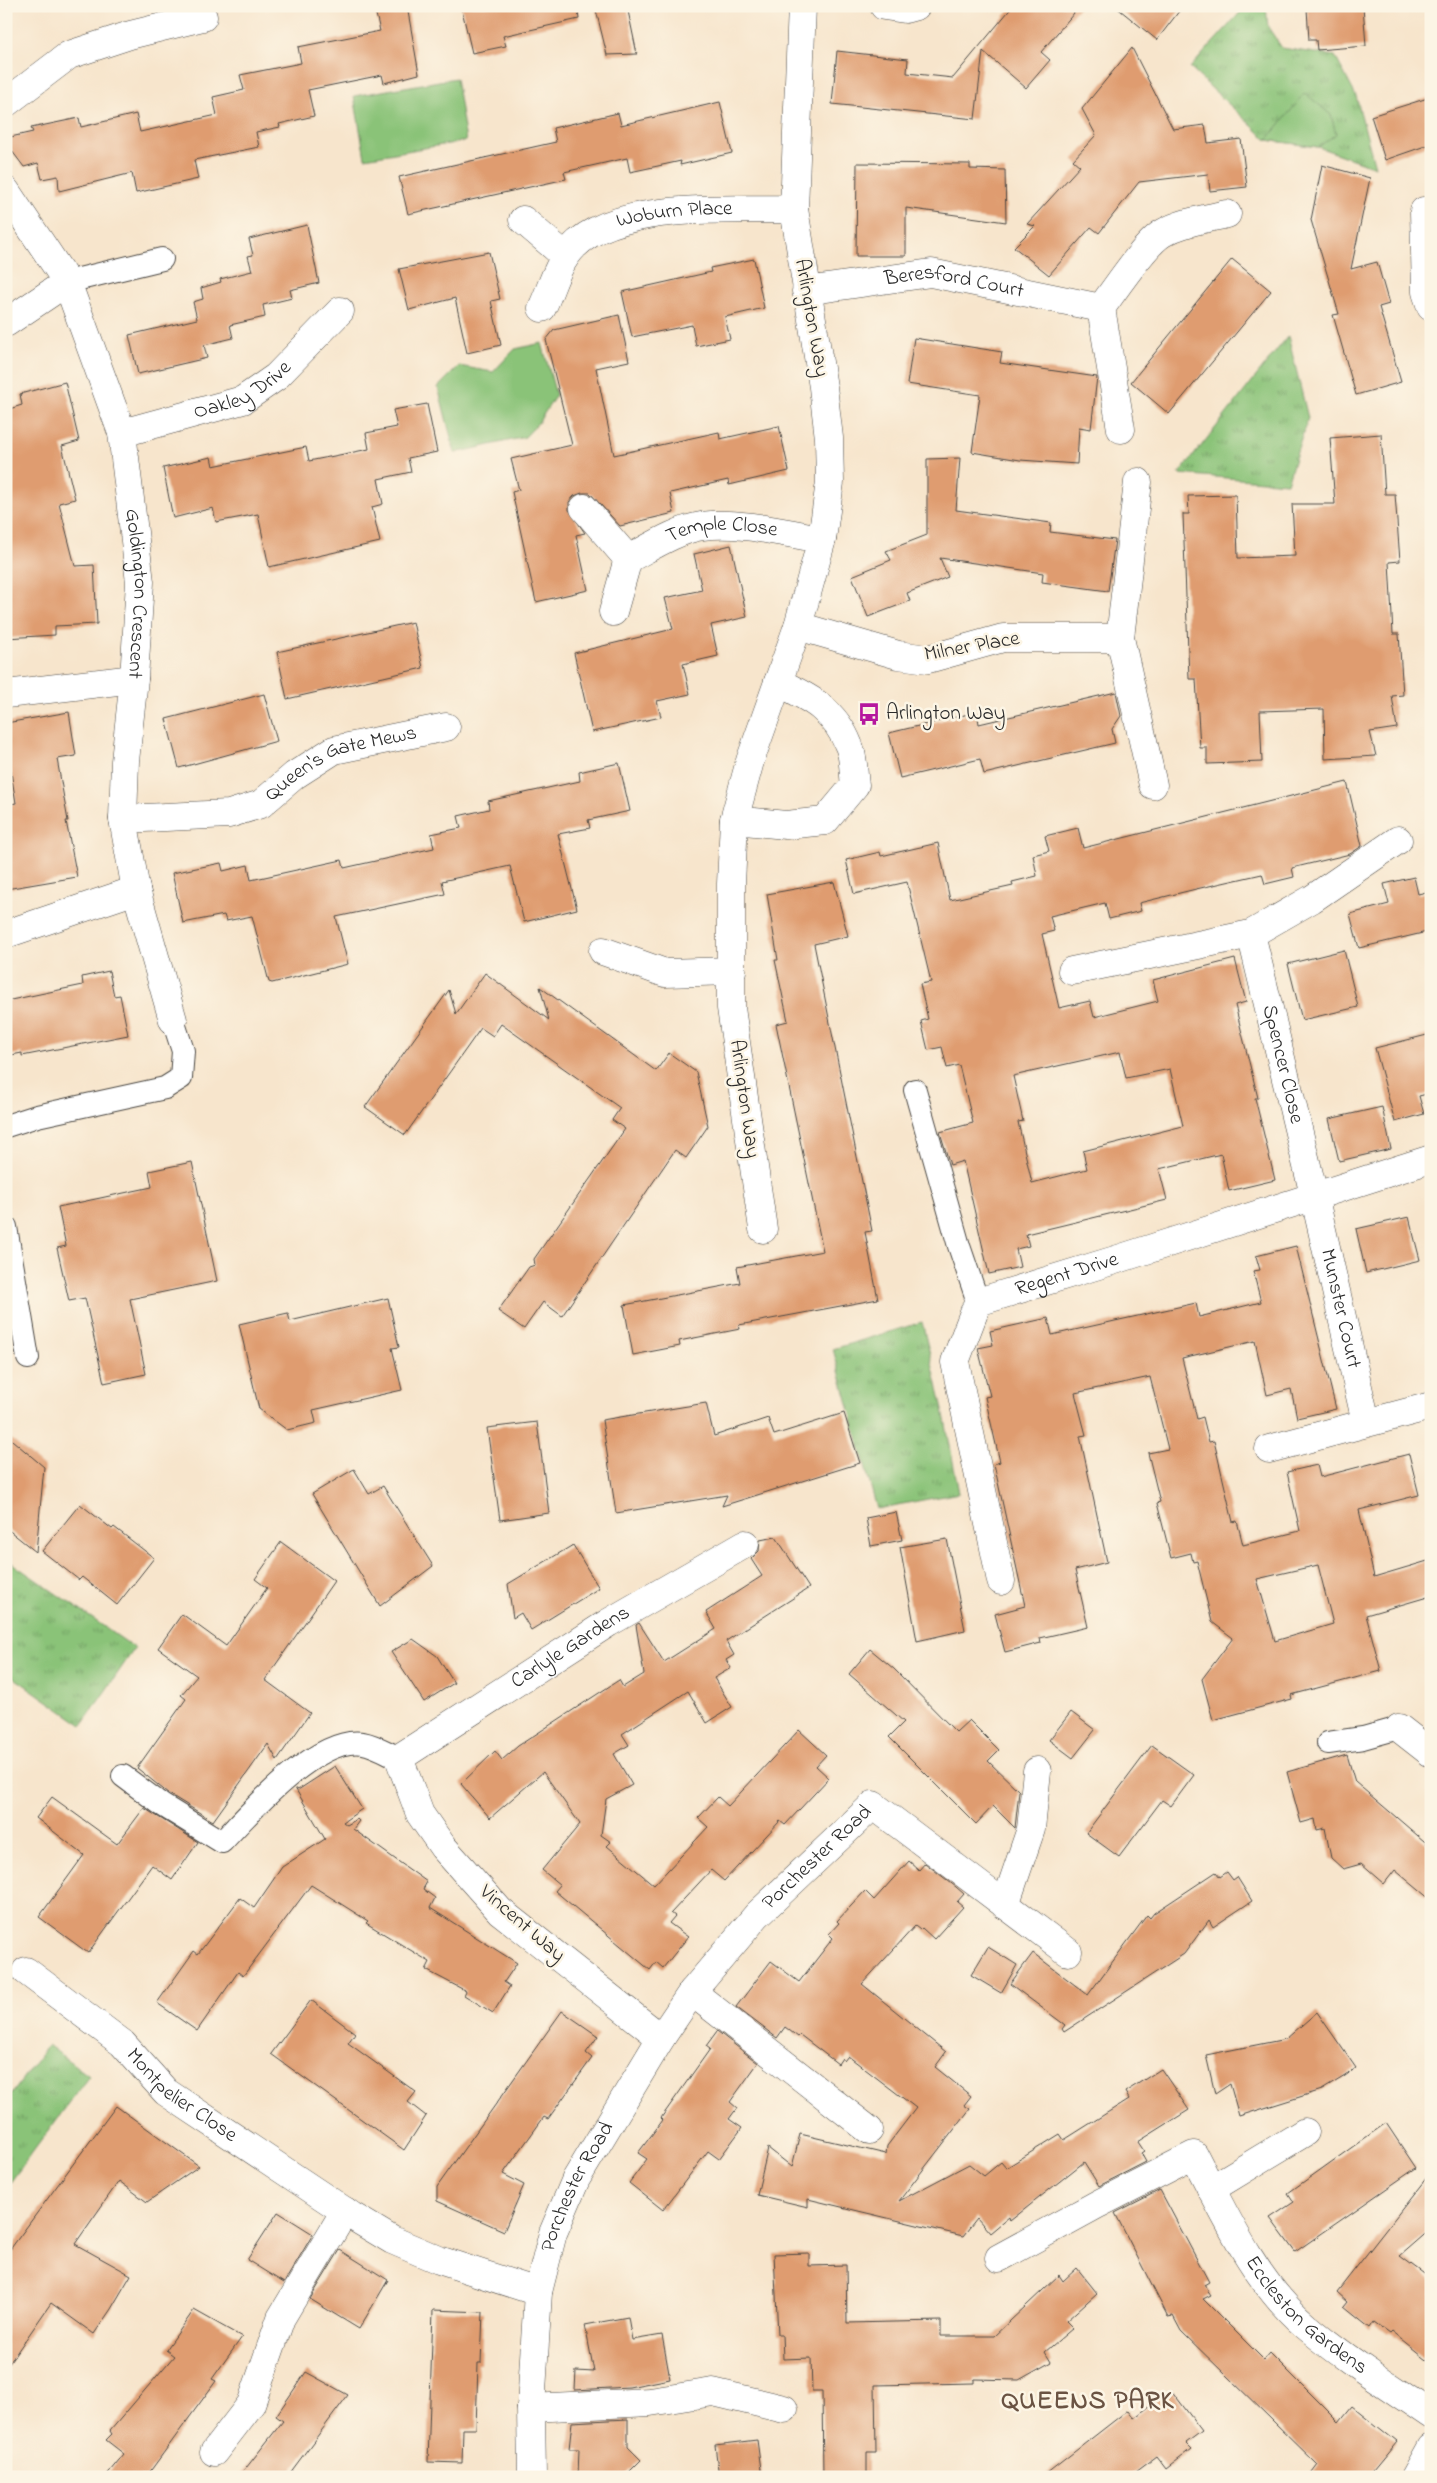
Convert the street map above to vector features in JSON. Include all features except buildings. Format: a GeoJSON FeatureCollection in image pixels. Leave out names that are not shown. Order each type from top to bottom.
{"type":"FeatureCollection","features":[{"type":"Feature","properties":{"kind":"street","name":"Arlington Way"},"geometry":{"type":"LineString","coordinates":[[763,1229],[731,1008],[731,884],[734,820],[750,761],[798,626],[822,539],[830,482],[829,438],[823,387],[794,209],[802,6]]}},
{"type":"Feature","properties":{"kind":"street"},"geometry":{"type":"LineString","coordinates":[[884,6],[905,9],[916,6]]}},
{"type":"Feature","properties":{"kind":"street"},"geometry":{"type":"LineString","coordinates":[[6,103],[69,55],[130,35],[202,17]]}},
{"type":"Feature","properties":{"kind":"street","name":"Goldington Crescent"},"geometry":{"type":"LineString","coordinates":[[6,191],[68,282],[122,434],[140,582],[134,679],[125,762],[123,819],[136,890],[173,1020]]}},
{"type":"Feature","properties":{"kind":"street","name":"Woburn Place"},"geometry":{"type":"LineString","coordinates":[[542,308],[566,256],[578,243],[602,227],[652,213],[794,209]]}},
{"type":"Feature","properties":{"kind":"street"},"geometry":{"type":"LineString","coordinates":[[1421,212],[1426,292],[1431,307]]}},
{"type":"Feature","properties":{"kind":"street"},"geometry":{"type":"LineString","coordinates":[[1121,429],[1101,308],[1132,265],[1161,234],[1186,224],[1227,214]]}},
{"type":"Feature","properties":{"kind":"street"},"geometry":{"type":"LineString","coordinates":[[523,220],[566,256]]}},
{"type":"Feature","properties":{"kind":"street","name":"Beresford Court"},"geometry":{"type":"LineString","coordinates":[[806,291],[931,273],[1101,308]]}},
{"type":"Feature","properties":{"kind":"street"},"geometry":{"type":"LineString","coordinates":[[6,323],[68,282]]}},
{"type":"Feature","properties":{"kind":"street","name":"Oakley Drive"},"geometry":{"type":"LineString","coordinates":[[122,434],[243,400],[276,378],[340,311]]}},
{"type":"Feature","properties":{"kind":"street"},"geometry":{"type":"LineString","coordinates":[[1138,482],[1120,638],[1153,785]]}},
{"type":"Feature","properties":{"kind":"street"},"geometry":{"type":"LineString","coordinates":[[584,508],[628,559],[613,612]]}},
{"type":"Feature","properties":{"kind":"street","name":"Temple Close"},"geometry":{"type":"LineString","coordinates":[[628,559],[663,541],[701,526],[732,525],[822,539]]}},
{"type":"Feature","properties":{"kind":"street","name":"Milner Place"},"geometry":{"type":"LineString","coordinates":[[798,626],[898,655],[928,659],[1004,638],[1120,638]]}},
{"type":"Feature","properties":{"kind":"street"},"geometry":{"type":"LineString","coordinates":[[6,694],[134,679]]}},
{"type":"Feature","properties":{"kind":"street"},"geometry":{"type":"LineString","coordinates":[[734,820],[786,825],[825,821],[855,784],[850,747],[836,720],[814,700],[778,682]]}},
{"type":"Feature","properties":{"kind":"street","name":"Queen's Gate Mews"},"geometry":{"type":"LineString","coordinates":[[123,819],[237,811],[261,804],[295,775],[334,750],[446,727]]}},
{"type":"Feature","properties":{"kind":"street"},"geometry":{"type":"LineString","coordinates":[[1072,971],[1251,934],[1312,899],[1398,840]]}},
{"type":"Feature","properties":{"kind":"street"},"geometry":{"type":"LineString","coordinates":[[6,934],[136,890]]}},
{"type":"Feature","properties":{"kind":"street","name":"Spencer Close"},"geometry":{"type":"LineString","coordinates":[[1251,934],[1314,1195]]}},
{"type":"Feature","properties":{"kind":"street"},"geometry":{"type":"LineString","coordinates":[[603,951],[665,972],[732,971]]}},
{"type":"Feature","properties":{"kind":"street","name":"Regent Drive"},"geometry":{"type":"LineString","coordinates":[[978,1302],[1431,1159]]}},
{"type":"Feature","properties":{"kind":"street","name":"Munster Court"},"geometry":{"type":"LineString","coordinates":[[1314,1195],[1366,1422]]}},
{"type":"Feature","properties":{"kind":"street"},"geometry":{"type":"LineString","coordinates":[[978,1302],[955,1362],[1001,1581]]}},
{"type":"Feature","properties":{"kind":"street"},"geometry":{"type":"LineString","coordinates":[[1269,1449],[1431,1406]]}},
{"type":"Feature","properties":{"kind":"street","name":"Carlyle Gardens"},"geometry":{"type":"LineString","coordinates":[[399,1758],[608,1623],[745,1544]]}},
{"type":"Feature","properties":{"kind":"street"},"geometry":{"type":"LineString","coordinates":[[1399,1728],[1431,1753]]}},
{"type":"Feature","properties":{"kind":"street","name":"Vincent Way"},"geometry":{"type":"LineString","coordinates":[[399,1758],[420,1814],[442,1847],[500,1911],[661,2038]]}},
{"type":"Feature","properties":{"kind":"street"},"geometry":{"type":"LineString","coordinates":[[1005,1905],[1031,1830],[1037,1771]]}},
{"type":"Feature","properties":{"kind":"street","name":"Porchester Road"},"geometry":{"type":"LineString","coordinates":[[532,2477],[532,2408],[538,2292],[554,2234],[576,2179],[661,2038],[692,1992],[757,1915],[873,1805],[1068,1952]]}},
{"type":"Feature","properties":{"kind":"street","name":"Montpelier Close"},"geometry":{"type":"LineString","coordinates":[[26,1971],[122,2042],[166,2092],[345,2211],[392,2240],[439,2260],[538,2292]]}},
{"type":"Feature","properties":{"kind":"street"},"geometry":{"type":"LineString","coordinates":[[692,1992],[869,2130]]}},
{"type":"Feature","properties":{"kind":"street"},"geometry":{"type":"LineString","coordinates":[[1211,2188],[1305,2132]]}},
{"type":"Feature","properties":{"kind":"street","name":"Eccleston Gardens"},"geometry":{"type":"LineString","coordinates":[[999,2258],[1098,2204],[1194,2155],[1241,2245],[1268,2285],[1305,2325],[1431,2415]]}},
{"type":"Feature","properties":{"kind":"street"},"geometry":{"type":"LineString","coordinates":[[214,2452],[251,2404],[281,2318],[345,2211]]}},
{"type":"Feature","properties":{"kind":"street"},"geometry":{"type":"LineString","coordinates":[[532,2408],[650,2402],[713,2392],[784,2409]]}},
{"type":"Feature","properties":{"kind":"street"},"geometry":{"type":"LineString","coordinates":[[1415,2477],[1431,2448]]}},
{"type":"Feature","properties":{"kind":"lane"},"geometry":{"type":"LineString","coordinates":[[68,282],[162,260]]}},
{"type":"Feature","properties":{"kind":"lane"},"geometry":{"type":"LineString","coordinates":[[6,1126],[37,1116],[165,1088],[181,1078],[183,1051],[173,1020]]}},
{"type":"Feature","properties":{"kind":"lane"},"geometry":{"type":"LineString","coordinates":[[915,1090],[956,1236],[978,1302]]}},
{"type":"Feature","properties":{"kind":"lane"},"geometry":{"type":"LineString","coordinates":[[6,1227],[28,1358]]}},
{"type":"Feature","properties":{"kind":"lane"},"geometry":{"type":"LineString","coordinates":[[1328,1744],[1363,1738],[1399,1728]]}},
{"type":"Feature","properties":{"kind":"lane"},"geometry":{"type":"LineString","coordinates":[[123,1776],[162,1805],[222,1842],[277,1785],[312,1760],[338,1746],[362,1743],[399,1758]]}},
{"type":"Feature","properties":{"kind":"green space"},"geometry":{"type":"Polygon","coordinates":[[[1246,6],[1266,6],[1268,27],[1282,48],[1335,56],[1356,96],[1375,167],[1318,147],[1267,140],[1190,68],[1246,6]]]}},
{"type":"Feature","properties":{"kind":"green space"},"geometry":{"type":"Polygon","coordinates":[[[456,78],[466,141],[365,158],[354,96],[456,78]]]}},
{"type":"Feature","properties":{"kind":"green space"},"geometry":{"type":"Polygon","coordinates":[[[1305,93],[1331,115],[1336,134],[1318,147],[1267,140],[1305,93]]]}},
{"type":"Feature","properties":{"kind":"green space"},"geometry":{"type":"Polygon","coordinates":[[[1288,336],[1308,418],[1287,483],[1179,474],[1288,336]]]}},
{"type":"Feature","properties":{"kind":"green space"},"geometry":{"type":"Polygon","coordinates":[[[542,343],[556,395],[538,423],[525,437],[455,453],[438,387],[459,366],[493,372],[515,349],[542,343]]]}},
{"type":"Feature","properties":{"kind":"green space"},"geometry":{"type":"Polygon","coordinates":[[[922,1322],[943,1409],[959,1493],[877,1509],[833,1349],[922,1322]]]}},
{"type":"Feature","properties":{"kind":"green space"},"geometry":{"type":"Polygon","coordinates":[[[6,1559],[135,1648],[82,1725],[6,1672],[6,1559]]]}},
{"type":"Feature","properties":{"kind":"green space"},"geometry":{"type":"Polygon","coordinates":[[[48,2045],[89,2076],[6,2188],[6,2102],[48,2045]]]}},
{"type":"Feature","properties":{"kind":"place","name":"Arlington Way"},"geometry":{"type":"Point","coordinates":[869,714]}},
{"type":"Feature","properties":{"kind":"district","name":"QUEENS PARK"},"geometry":{"type":"Point","coordinates":[1088,2402]}}]}
